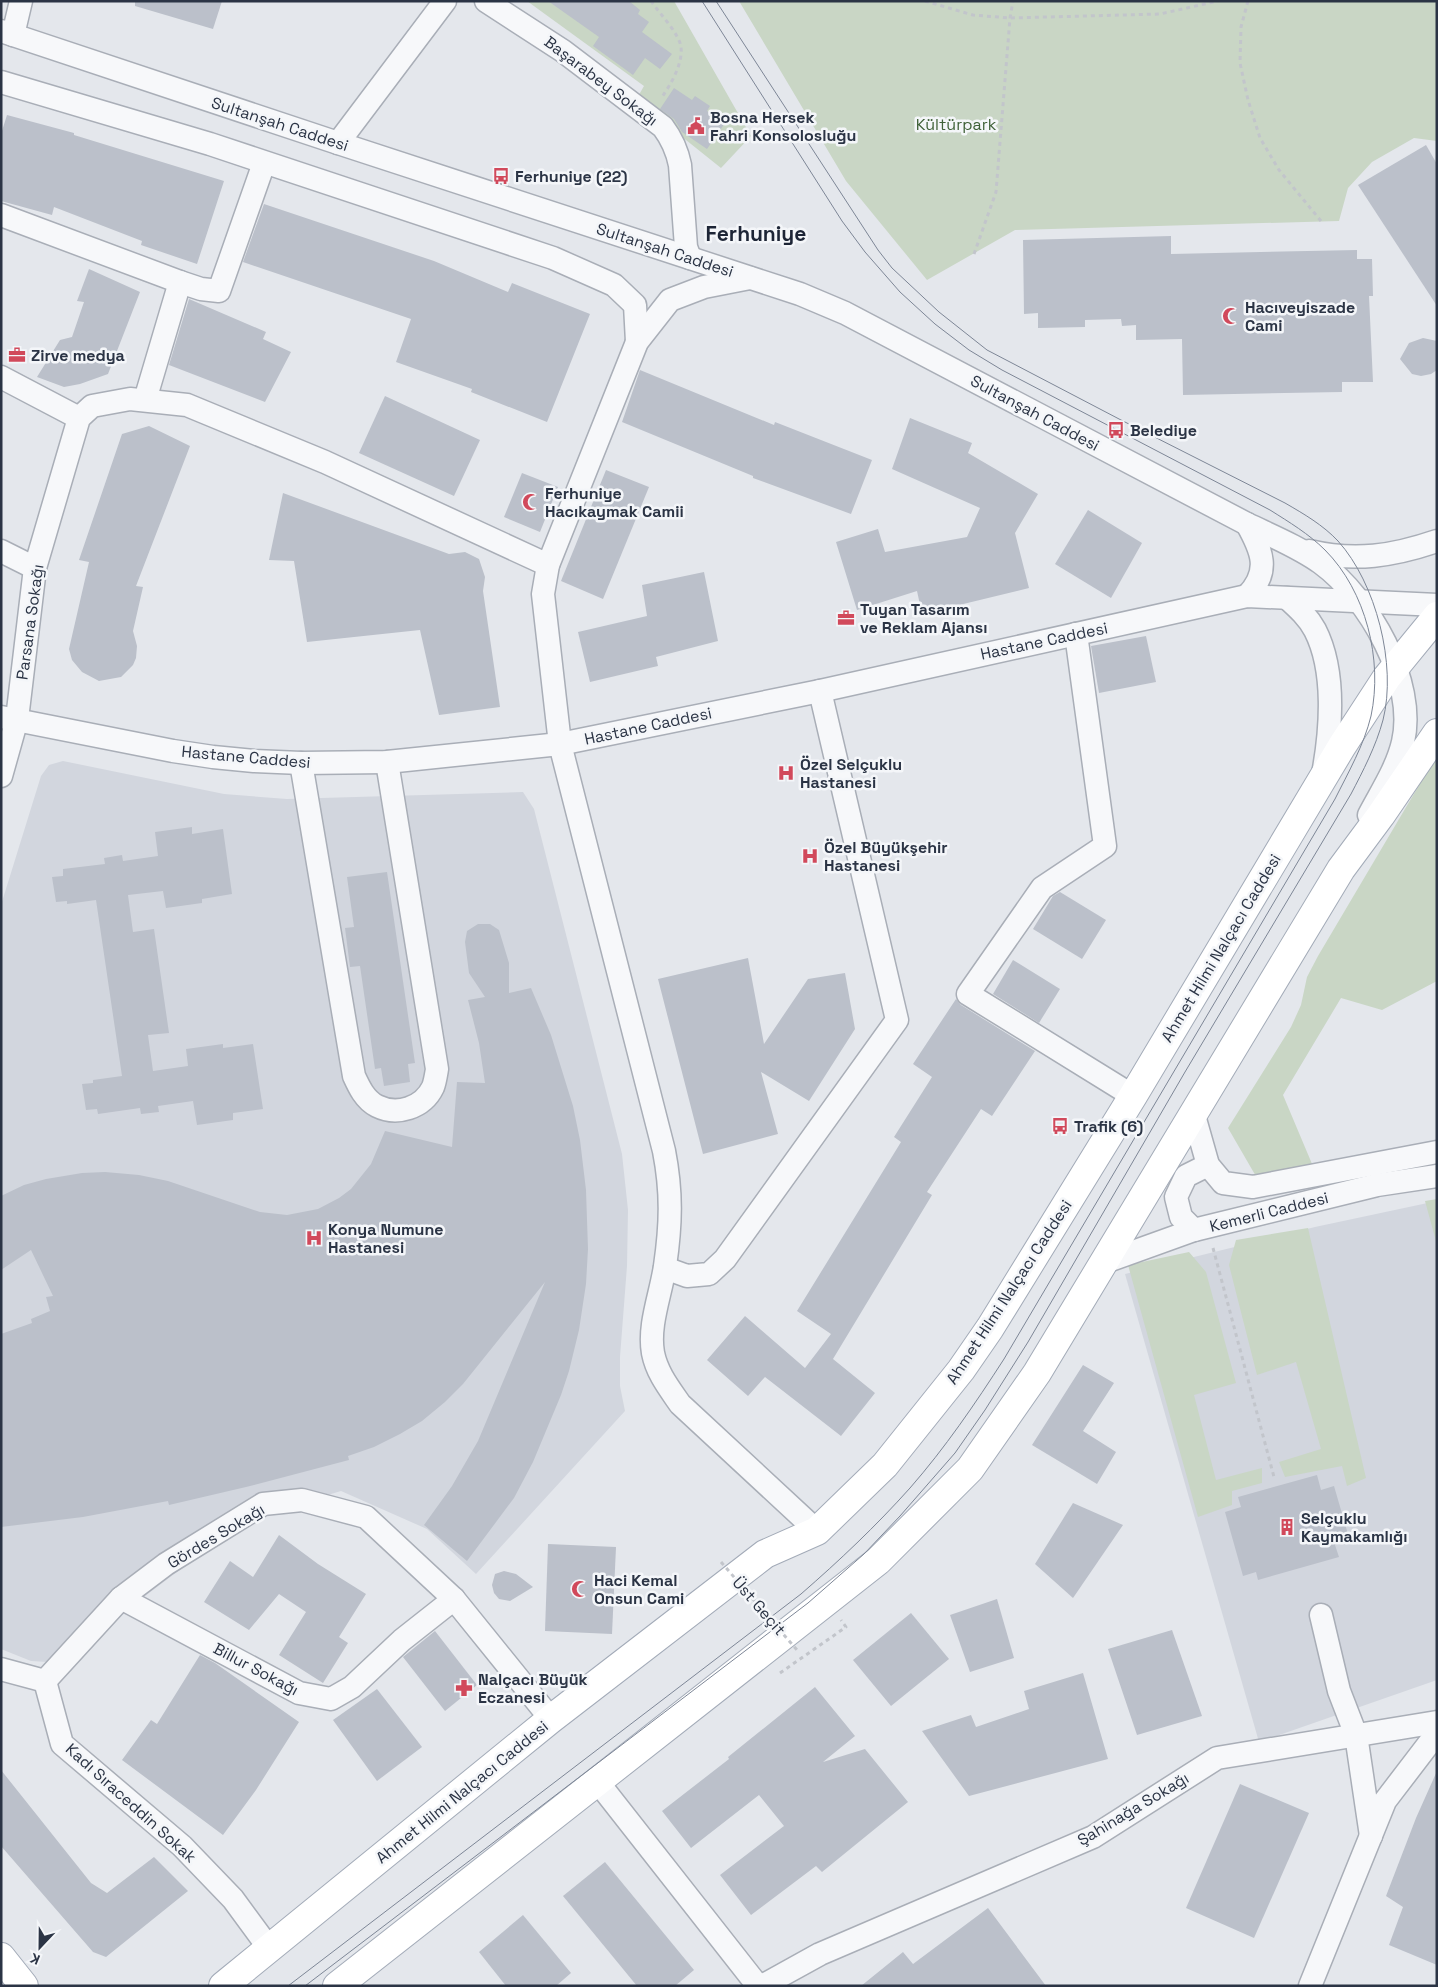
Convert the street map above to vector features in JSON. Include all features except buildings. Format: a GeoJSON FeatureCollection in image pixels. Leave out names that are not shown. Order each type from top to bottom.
{"type":"FeatureCollection","features":[{"type":"Feature","properties":{"kind":"main road","name":"Ahmet Hilmi Nalçacı Caddesi"},"geometry":{"type":"LineString","coordinates":[[222,1986],[551,1719],[765,1554],[817,1531],[885,1465],[961,1370],[990,1328],[1133,1096],[1373,697],[1395,666],[1437,616]]}},
{"type":"Feature","properties":{"kind":"main road"},"geometry":{"type":"LineString","coordinates":[[337,1986],[878,1562],[970,1469],[1037,1373],[1341,869],[1382,815],[1437,733]]}},
{"type":"Feature","properties":{"kind":"street"},"geometry":{"type":"LineString","coordinates":[[7,33],[21,1]]}},
{"type":"Feature","properties":{"kind":"street"},"geometry":{"type":"LineString","coordinates":[[338,144],[445,1]]}},
{"type":"Feature","properties":{"kind":"street","name":"Başarabey Sokağı"},"geometry":{"type":"LineString","coordinates":[[486,1],[564,51],[664,127],[678,152],[682,215],[686,247],[690,258]]}},
{"type":"Feature","properties":{"kind":"street","name":"Sultanşah Caddesi"},"geometry":{"type":"LineString","coordinates":[[7,33],[338,144],[800,294],[845,313],[1296,548]]}},
{"type":"Feature","properties":{"kind":"street"},"geometry":{"type":"LineString","coordinates":[[1,82],[210,144],[553,258],[614,285],[635,306],[636,342]]}},
{"type":"Feature","properties":{"kind":"street"},"geometry":{"type":"LineString","coordinates":[[1,215],[180,282],[201,289],[219,291],[264,163]]}},
{"type":"Feature","properties":{"kind":"street"},"geometry":{"type":"LineString","coordinates":[[643,242],[664,233],[682,215]]}},
{"type":"Feature","properties":{"kind":"street"},"geometry":{"type":"LineString","coordinates":[[751,278],[704,288],[670,300],[636,342],[548,565],[543,594],[560,744],[670,1181],[671,1208],[665,1268],[653,1326],[653,1353],[662,1379],[680,1404],[817,1531]]}},
{"type":"Feature","properties":{"kind":"street"},"geometry":{"type":"LineString","coordinates":[[145,400],[180,282]]}},
{"type":"Feature","properties":{"kind":"street"},"geometry":{"type":"LineString","coordinates":[[1,377],[79,418],[92,406],[130,399],[187,405],[325,462],[548,565]]}},
{"type":"Feature","properties":{"kind":"street","name":"Parsana Sokağı"},"geometry":{"type":"LineString","coordinates":[[1,776],[35,568],[79,418]]}},
{"type":"Feature","properties":{"kind":"street"},"geometry":{"type":"LineString","coordinates":[[1246,596],[1255,587],[1262,565],[1261,553],[1247,524]]}},
{"type":"Feature","properties":{"kind":"street"},"geometry":{"type":"LineString","coordinates":[[1296,548],[1331,556],[1363,557],[1390,554],[1437,541]]}},
{"type":"Feature","properties":{"kind":"street"},"geometry":{"type":"LineString","coordinates":[[1296,548],[1322,563],[1360,602],[1395,666],[1406,705],[1403,743],[1395,764],[1341,869]]}},
{"type":"Feature","properties":{"kind":"street"},"geometry":{"type":"LineString","coordinates":[[1,551],[35,568]]}},
{"type":"Feature","properties":{"kind":"street","name":"Hastane Caddesi"},"geometry":{"type":"LineString","coordinates":[[9,718],[173,751],[254,761],[301,764],[386,762],[560,744],[820,691],[1246,596],[1437,605]]}},
{"type":"Feature","properties":{"kind":"street"},"geometry":{"type":"LineString","coordinates":[[1287,598],[1303,613],[1315,631],[1323,653],[1330,697],[1329,732],[1322,779]]}},
{"type":"Feature","properties":{"kind":"street"},"geometry":{"type":"LineString","coordinates":[[1076,634],[1105,846],[1042,888],[968,994],[1133,1096]]}},
{"type":"Feature","properties":{"kind":"street"},"geometry":{"type":"LineString","coordinates":[[665,1268],[687,1276],[709,1274],[725,1259],[897,1020],[820,691]]}},
{"type":"Feature","properties":{"kind":"street"},"geometry":{"type":"LineString","coordinates":[[301,764],[354,1076],[362,1093],[376,1106],[393,1111],[411,1108],[425,1099],[434,1086],[437,1069],[386,762]]}},
{"type":"Feature","properties":{"kind":"street","name":"Kemerli Caddesi"},"geometry":{"type":"LineString","coordinates":[[1193,1112],[1208,1165],[1223,1183],[1253,1187],[1437,1152]]}},
{"type":"Feature","properties":{"kind":"street"},"geometry":{"type":"LineString","coordinates":[[1200,1228],[1181,1217],[1176,1197],[1186,1176],[1208,1165]]}},
{"type":"Feature","properties":{"kind":"street","name":"Kemerli Caddesi"},"geometry":{"type":"LineString","coordinates":[[1105,1262],[1200,1228],[1377,1185],[1437,1176]]}},
{"type":"Feature","properties":{"kind":"street","name":"Gördes Sokağı"},"geometry":{"type":"LineString","coordinates":[[45,1681],[121,1598],[166,1564],[263,1504],[302,1500],[366,1517],[454,1599],[551,1719]]}},
{"type":"Feature","properties":{"kind":"street","name":"Billur Sokağı"},"geometry":{"type":"LineString","coordinates":[[121,1598],[299,1694],[331,1699],[352,1687],[402,1640],[454,1599]]}},
{"type":"Feature","properties":{"kind":"street"},"geometry":{"type":"LineString","coordinates":[[1321,1615],[1340,1691],[1356,1735],[1371,1837]]}},
{"type":"Feature","properties":{"kind":"street"},"geometry":{"type":"LineString","coordinates":[[1,1669],[45,1681]]}},
{"type":"Feature","properties":{"kind":"street","name":"Kadı Sıraceddin Sokak"},"geometry":{"type":"LineString","coordinates":[[45,1681],[62,1744],[182,1846],[233,1899],[269,1948]]}},
{"type":"Feature","properties":{"kind":"street","name":"Şahinağa Sokağı"},"geometry":{"type":"LineString","coordinates":[[760,1986],[820,1954],[1093,1837],[1217,1758],[1437,1722]]}},
{"type":"Feature","properties":{"kind":"street"},"geometry":{"type":"LineString","coordinates":[[1310,1986],[1385,1801],[1437,1733]]}},
{"type":"Feature","properties":{"kind":"street"},"geometry":{"type":"LineString","coordinates":[[597,1781],[760,1986]]}},
{"type":"Feature","properties":{"kind":"path"},"geometry":{"type":"LineString","coordinates":[[649,116],[676,70],[681,46],[651,1]]}},
{"type":"Feature","properties":{"kind":"path"},"geometry":{"type":"LineString","coordinates":[[925,1],[973,15],[1010,18],[1160,14],[1218,1]]}},
{"type":"Feature","properties":{"kind":"path"},"geometry":{"type":"LineString","coordinates":[[974,254],[996,192],[1013,1]]}},
{"type":"Feature","properties":{"kind":"path"},"geometry":{"type":"LineString","coordinates":[[1248,1],[1241,27],[1240,63],[1248,100],[1258,131],[1279,170],[1321,221]]}},
{"type":"Feature","properties":{"kind":"path"},"geometry":{"type":"LineString","coordinates":[[1200,1228],[1274,1477]]}},
{"type":"Feature","properties":{"kind":"path","name":"Üst Geçit"},"geometry":{"type":"LineString","coordinates":[[721,1562],[797,1650]]}},
{"type":"Feature","properties":{"kind":"shaded area","name":"Konya Numune Hastanesi"},"geometry":{"type":"Polygon","coordinates":[[[63,761],[224,794],[287,799],[523,792],[534,809],[622,1154],[628,1210],[627,1266],[620,1357],[620,1386],[625,1411],[476,1574],[427,1529],[341,1491],[247,1519],[75,1649],[48,1662],[31,1661],[1,1649],[1,905],[41,776],[49,765],[63,761]]]}},
{"type":"Feature","properties":{"kind":"shaded area"},"geometry":{"type":"Polygon","coordinates":[[[1437,1201],[1437,1680],[1259,1742],[1125,1274],[1315,1227],[1437,1201]]]}},
{"type":"Feature","properties":{"kind":"green space"},"geometry":{"type":"Polygon","coordinates":[[[527,1],[674,1],[751,136],[721,168],[636,100],[644,86],[527,1]]]}},
{"type":"Feature","properties":{"kind":"green space","name":"Kültürpark"},"geometry":{"type":"Polygon","coordinates":[[[739,1],[1437,1],[1437,141],[1414,138],[1372,162],[1348,188],[1339,221],[1015,230],[927,280],[846,181],[739,1]]]}},
{"type":"Feature","properties":{"kind":"green space"},"geometry":{"type":"Polygon","coordinates":[[[1437,759],[1437,981],[1382,1010],[1341,998],[1283,1095],[1315,1171],[1261,1185],[1228,1128],[1291,1027],[1301,1005],[1307,977],[1318,956],[1431,765],[1437,759]]]}},
{"type":"Feature","properties":{"kind":"green space"},"geometry":{"type":"Polygon","coordinates":[[[1437,1199],[1437,1245],[1425,1201],[1437,1199]]]}},
{"type":"Feature","properties":{"kind":"green space"},"geometry":{"type":"Polygon","coordinates":[[[1308,1228],[1366,1478],[1347,1486],[1342,1466],[1285,1477],[1279,1462],[1321,1449],[1296,1362],[1257,1375],[1229,1265],[1236,1240],[1308,1228]]]}},
{"type":"Feature","properties":{"kind":"green space"},"geometry":{"type":"Polygon","coordinates":[[[1189,1252],[1206,1272],[1236,1383],[1194,1395],[1216,1480],[1262,1468],[1262,1483],[1232,1491],[1232,1505],[1198,1517],[1128,1265],[1189,1252]]]}},
{"type":"Feature","properties":{"kind":"tram line"},"geometry":{"type":"LineString","coordinates":[[288,1986],[801,1594],[857,1543],[910,1488],[959,1425],[1004,1359],[1335,799],[1360,748],[1371,716],[1375,672],[1368,627],[1351,585],[1325,550],[1306,533],[1270,510],[1002,370],[969,350],[935,324],[900,292],[865,252],[842,221],[702,1]]}},
{"type":"Feature","properties":{"kind":"tram line"},"geometry":{"type":"LineString","coordinates":[[305,1986],[808,1603],[864,1554],[955,1453],[1028,1342],[1185,1072],[1351,794],[1373,749],[1383,720],[1387,698],[1387,675],[1385,650],[1380,626],[1373,602],[1363,579],[1351,558],[1338,541],[1320,525],[1285,503],[987,350],[939,312],[892,268],[878,250],[716,1]]}},
{"type":"Feature","properties":{"kind":"place","name":"Bosna Hersek Fahri Konsolosluğu"},"geometry":{"type":"Point","coordinates":[696,126]}},
{"type":"Feature","properties":{"kind":"place","name":"Ferhuniye (22)"},"geometry":{"type":"Point","coordinates":[501,176]}},
{"type":"Feature","properties":{"kind":"place","name":"Hacıveyiszade Cami"},"geometry":{"type":"Point","coordinates":[1231,316]}},
{"type":"Feature","properties":{"kind":"place","name":"Zirve medya"},"geometry":{"type":"Point","coordinates":[17,355]}},
{"type":"Feature","properties":{"kind":"place","name":"Belediye"},"geometry":{"type":"Point","coordinates":[1116,430]}},
{"type":"Feature","properties":{"kind":"place","name":"Ferhuniye Hacıkaymak Camii"},"geometry":{"type":"Point","coordinates":[531,502]}},
{"type":"Feature","properties":{"kind":"place","name":"Tuyan Tasarım ve Reklam Ajansı"},"geometry":{"type":"Point","coordinates":[846,618]}},
{"type":"Feature","properties":{"kind":"place","name":"Özel Selçuklu Hastanesi"},"geometry":{"type":"Point","coordinates":[786,773]}},
{"type":"Feature","properties":{"kind":"place","name":"Özel Büyükşehir Hastanesi"},"geometry":{"type":"Point","coordinates":[810,856]}},
{"type":"Feature","properties":{"kind":"place","name":"Trafik (6)"},"geometry":{"type":"Point","coordinates":[1060,1126]}},
{"type":"Feature","properties":{"kind":"place","name":"Konya Numune Hastanesi"},"geometry":{"type":"Point","coordinates":[314,1238]}},
{"type":"Feature","properties":{"kind":"place","name":"Selçuklu Kaymakamlığı"},"geometry":{"type":"Point","coordinates":[1287,1527]}},
{"type":"Feature","properties":{"kind":"place","name":"Haci Kemal Onsun Cami"},"geometry":{"type":"Point","coordinates":[580,1589]}},
{"type":"Feature","properties":{"kind":"place","name":"Nalçacı Büyük Eczanesi"},"geometry":{"type":"Point","coordinates":[464,1688]}},
{"type":"Feature","properties":{"kind":"district","name":"Ferhuniye"},"geometry":{"type":"Point","coordinates":[756,233]}}]}
